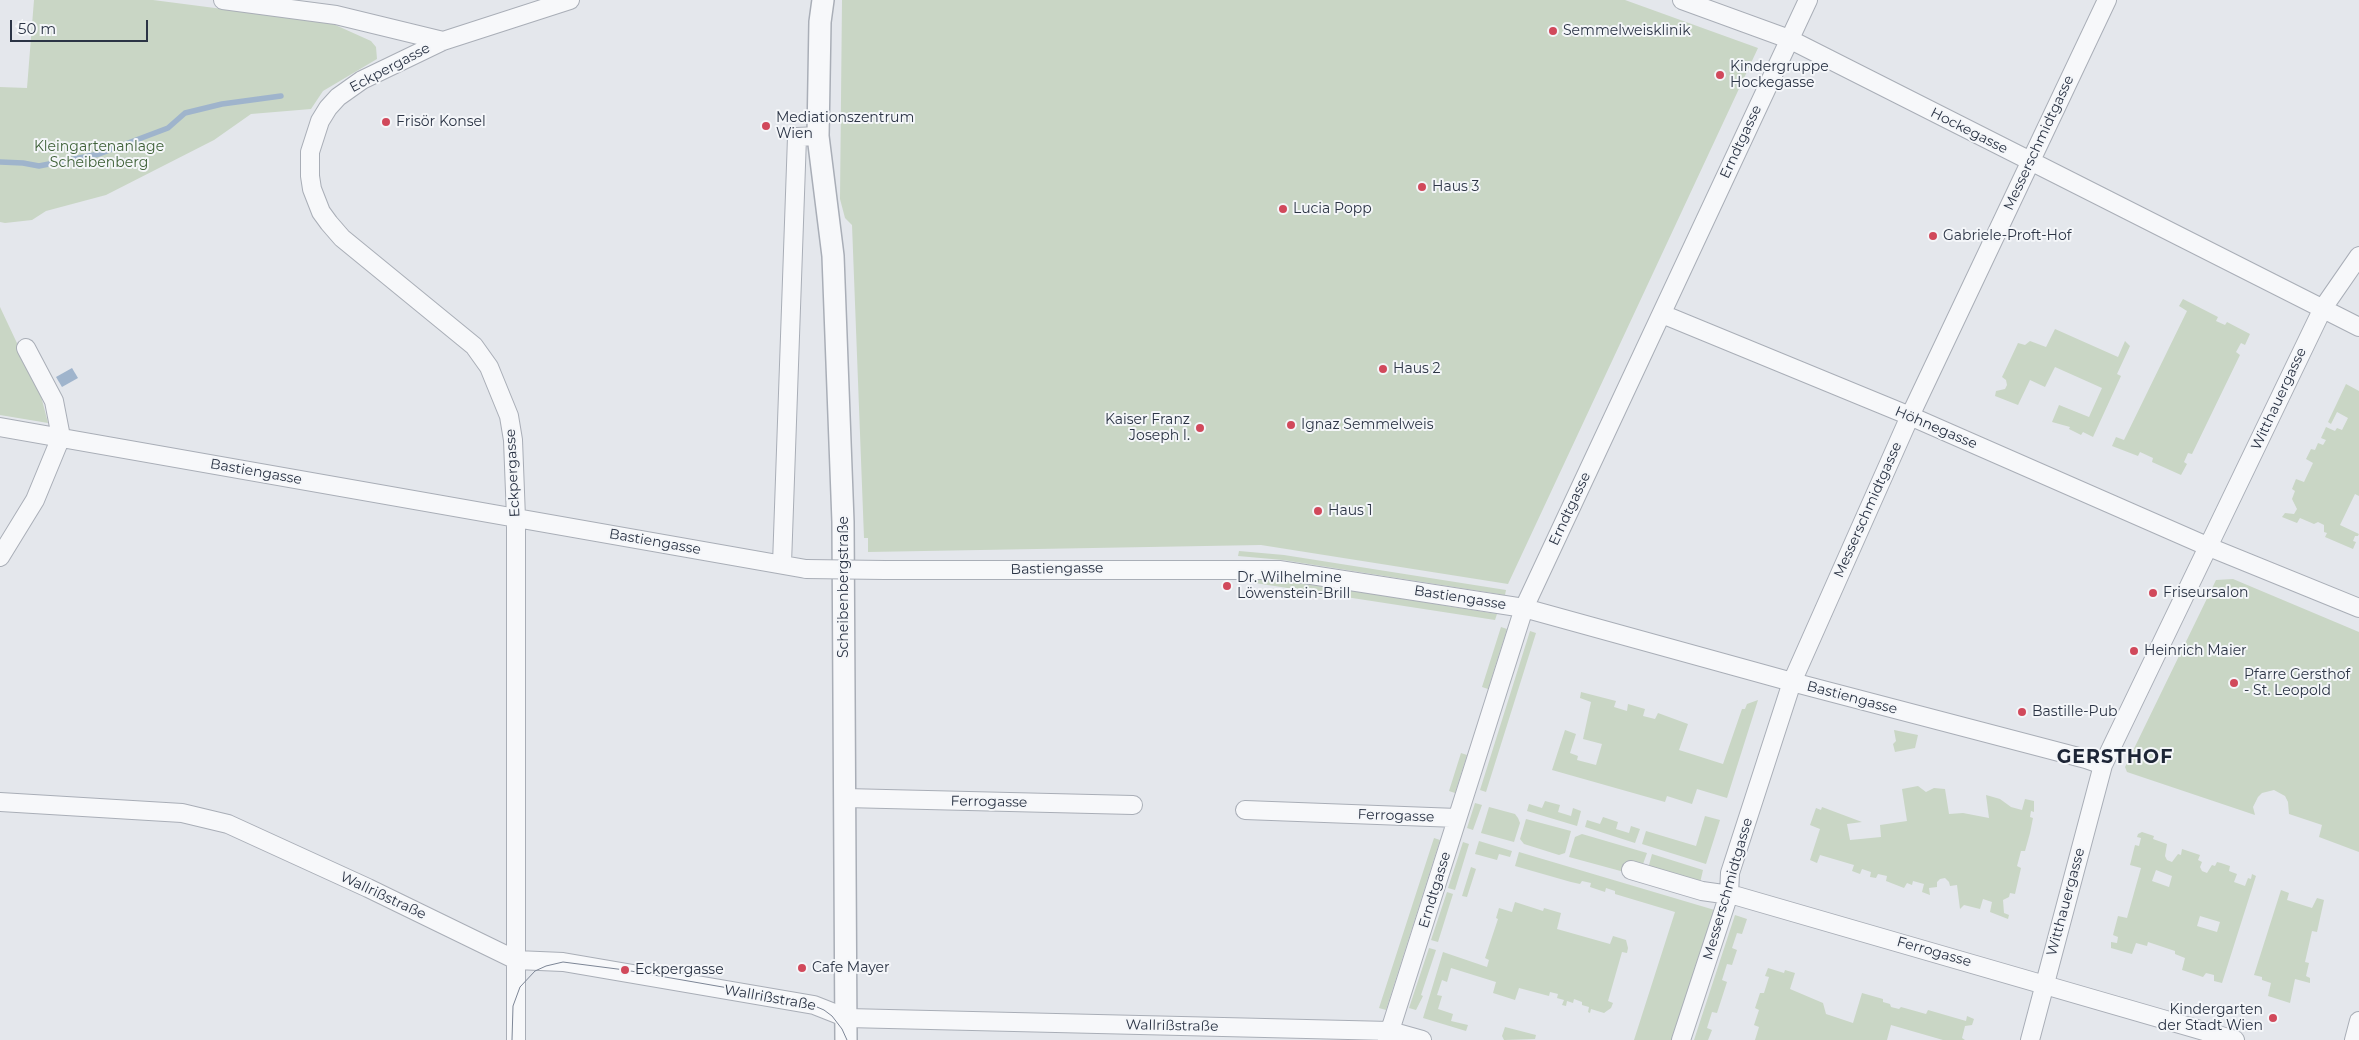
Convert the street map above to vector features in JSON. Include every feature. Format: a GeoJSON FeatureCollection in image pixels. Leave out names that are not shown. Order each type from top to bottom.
{"type":"FeatureCollection","features":[{"type":"Feature","properties":{"kind":"street"},"geometry":{"type":"LineString","coordinates":[[223,0],[336,14],[443,40]]}},
{"type":"Feature","properties":{"kind":"street","name":"Eckpergasse"},"geometry":{"type":"LineString","coordinates":[[516,1040],[516,518],[513,440],[509,416],[499,388],[474,346],[342,238],[321,212],[310,176],[310,152],[313,137],[320,121],[338,96],[362,80],[443,40],[570,0]]}},
{"type":"Feature","properties":{"kind":"street","name":"Scheibenbergstraße"},"geometry":{"type":"LineString","coordinates":[[823,0],[820,22],[818,136],[833,256],[843,522],[846,1040]]}},
{"type":"Feature","properties":{"kind":"street","name":"Hockegasse"},"geometry":{"type":"LineString","coordinates":[[1682,0],[1789,39],[2359,327]]}},
{"type":"Feature","properties":{"kind":"street","name":"Erndtgasse"},"geometry":{"type":"LineString","coordinates":[[1389,1036],[1524,608],[1808,0]]}},
{"type":"Feature","properties":{"kind":"street","name":"Messerschmidtgasse"},"geometry":{"type":"LineString","coordinates":[[1681,1040],[1729,894],[1730,873],[1792,682],[1910,416],[2107,0]]}},
{"type":"Feature","properties":{"kind":"street"},"geometry":{"type":"LineString","coordinates":[[782,564],[796,137],[818,136]]}},
{"type":"Feature","properties":{"kind":"street","name":"Witthauergasse"},"geometry":{"type":"LineString","coordinates":[[2030,1040],[2103,765],[2323,308],[2359,256]]}},
{"type":"Feature","properties":{"kind":"street","name":"Höhnegasse"},"geometry":{"type":"LineString","coordinates":[[1662,314],[1910,416],[2209,547],[2359,608]]}},
{"type":"Feature","properties":{"kind":"street"},"geometry":{"type":"LineString","coordinates":[[0,557],[35,500],[61,438],[54,401],[26,348]]}},
{"type":"Feature","properties":{"kind":"street","name":"Bastiengasse"},"geometry":{"type":"LineString","coordinates":[[0,427],[806,569],[1279,570],[1524,608],[2103,765]]}},
{"type":"Feature","properties":{"kind":"street","name":"Ferrogasse"},"geometry":{"type":"LineString","coordinates":[[846,798],[1133,805]]}},
{"type":"Feature","properties":{"kind":"street","name":"Wallrißstraße"},"geometry":{"type":"LineString","coordinates":[[0,802],[182,813],[228,824],[368,888],[516,960],[563,962],[814,1005],[847,1018],[1389,1036],[1422,1040]]}},
{"type":"Feature","properties":{"kind":"street","name":"Ferrogasse"},"geometry":{"type":"LineString","coordinates":[[1245,810],[1457,818]]}},
{"type":"Feature","properties":{"kind":"street","name":"Ferrogasse"},"geometry":{"type":"LineString","coordinates":[[1631,870],[1702,890],[1729,894],[2235,1040]]}},
{"type":"Feature","properties":{"kind":"street"},"geometry":{"type":"LineString","coordinates":[[2354,1040],[2359,1021]]}},
{"type":"Feature","properties":{"kind":"green space","name":"Kleingartenanlage Scheibenberg"},"geometry":{"type":"Polygon","coordinates":[[[34,0],[153,0],[331,23],[371,41],[376,47],[377,59],[323,91],[311,109],[251,114],[214,140],[106,195],[46,211],[32,220],[5,223],[0,222],[0,87],[27,88],[34,0]]]}},
{"type":"Feature","properties":{"kind":"green space"},"geometry":{"type":"Polygon","coordinates":[[[842,0],[1625,0],[1758,48],[1508,584],[1261,545],[868,552],[868,538],[864,538],[852,225],[845,218],[840,199],[842,0]]]}},
{"type":"Feature","properties":{"kind":"green space"},"geometry":{"type":"Polygon","coordinates":[[[2183,299],[2218,317],[2216,321],[2225,325],[2227,322],[2250,334],[2245,345],[2241,343],[2236,352],[2240,355],[2192,454],[2188,453],[2184,462],[2187,464],[2181,475],[2152,462],[2153,458],[2140,452],[2138,456],[2112,446],[2116,437],[2124,440],[2187,311],[2179,306],[2183,299]]]}},
{"type":"Feature","properties":{"kind":"green space"},"geometry":{"type":"Polygon","coordinates":[[[0,307],[40,392],[48,423],[0,415],[0,307]]]}},
{"type":"Feature","properties":{"kind":"green space"},"geometry":{"type":"Polygon","coordinates":[[[2055,329],[2118,357],[2125,341],[2130,346],[2117,374],[2121,376],[2093,437],[2083,432],[2081,435],[2069,429],[2070,427],[2052,422],[2059,405],[2089,417],[2102,388],[2055,367],[2045,387],[2030,380],[2018,405],[1995,396],[1996,391],[2005,389],[2007,385],[2006,380],[2002,377],[2018,343],[2025,345],[2030,341],[2046,347],[2055,329]]]}},
{"type":"Feature","properties":{"kind":"green space"},"geometry":{"type":"Polygon","coordinates":[[[2346,384],[2359,391],[2359,496],[2355,494],[2340,525],[2359,534],[2355,536],[2353,541],[2356,542],[2353,549],[2325,537],[2327,533],[2324,532],[2324,525],[2318,522],[2314,524],[2300,518],[2297,523],[2282,517],[2285,513],[2294,514],[2297,509],[2292,499],[2295,491],[2292,489],[2296,479],[2304,482],[2313,463],[2306,459],[2311,449],[2315,450],[2318,443],[2323,445],[2326,440],[2321,438],[2326,427],[2335,431],[2337,428],[2342,430],[2348,418],[2337,412],[2331,424],[2328,422],[2346,384]]]}},
{"type":"Feature","properties":{"kind":"green space"},"geometry":{"type":"Polygon","coordinates":[[[1239,551],[1284,555],[1506,590],[1505,595],[1283,560],[1238,556],[1239,551]]]}},
{"type":"Feature","properties":{"kind":"green space"},"geometry":{"type":"Polygon","coordinates":[[[1256,577],[1497,614],[1495,620],[1255,583],[1256,577]]]}},
{"type":"Feature","properties":{"kind":"green space"},"geometry":{"type":"Polygon","coordinates":[[[2233,579],[2359,632],[2359,852],[2319,837],[2322,825],[2289,814],[2288,802],[2285,796],[2274,790],[2262,793],[2258,797],[2253,807],[2255,815],[2127,772],[2125,767],[2216,580],[2233,579]]]}},
{"type":"Feature","properties":{"kind":"green space"},"geometry":{"type":"Polygon","coordinates":[[[1501,627],[1507,629],[1488,689],[1482,687],[1501,627]]]}},
{"type":"Feature","properties":{"kind":"green space"},"geometry":{"type":"Polygon","coordinates":[[[1530,631],[1536,633],[1486,792],[1480,790],[1530,631]]]}},
{"type":"Feature","properties":{"kind":"green space"},"geometry":{"type":"Polygon","coordinates":[[[1581,692],[1616,701],[1614,707],[1627,711],[1628,704],[1645,709],[1643,716],[1655,719],[1658,713],[1688,724],[1679,750],[1723,764],[1742,709],[1745,709],[1747,704],[1758,700],[1727,798],[1697,789],[1692,804],[1667,796],[1665,802],[1552,770],[1565,730],[1576,734],[1570,753],[1578,756],[1577,760],[1596,765],[1602,744],[1583,739],[1591,702],[1580,698],[1581,692]]]}},
{"type":"Feature","properties":{"kind":"green space"},"geometry":{"type":"Polygon","coordinates":[[[1894,730],[1918,735],[1915,748],[1895,752],[1893,744],[1896,741],[1894,730]]]}},
{"type":"Feature","properties":{"kind":"green space"},"geometry":{"type":"Polygon","coordinates":[[[1461,753],[1467,755],[1455,793],[1449,791],[1461,753]]]}},
{"type":"Feature","properties":{"kind":"green space"},"geometry":{"type":"Polygon","coordinates":[[[1918,786],[1926,792],[1934,788],[1945,789],[1949,814],[1963,813],[1989,818],[1986,795],[2000,799],[2011,807],[2022,810],[2025,799],[2034,801],[2034,812],[2031,811],[2030,817],[2033,818],[2030,833],[2025,851],[2021,851],[2017,866],[2021,868],[2015,894],[2010,893],[2009,897],[2003,900],[2004,913],[2009,915],[2008,919],[1990,912],[1992,902],[1983,899],[1980,909],[1964,905],[1960,909],[1957,885],[1950,886],[1945,878],[1937,882],[1937,887],[1929,888],[1930,895],[1922,892],[1924,884],[1913,881],[1912,885],[1907,883],[1904,888],[1886,881],[1887,876],[1878,874],[1876,878],[1870,877],[1871,872],[1862,869],[1860,874],[1852,871],[1854,865],[1820,855],[1817,863],[1810,860],[1820,829],[1810,825],[1816,808],[1821,810],[1822,807],[1862,822],[1847,824],[1850,840],[1881,837],[1880,825],[1907,821],[1902,789],[1918,786]]]}},
{"type":"Feature","properties":{"kind":"green space"},"geometry":{"type":"Polygon","coordinates":[[[1545,801],[1560,805],[1558,812],[1571,816],[1573,808],[1581,811],[1577,826],[1527,811],[1529,804],[1542,808],[1545,801]]]}},
{"type":"Feature","properties":{"kind":"green space"},"geometry":{"type":"Polygon","coordinates":[[[1475,803],[1482,805],[1473,830],[1467,828],[1475,803]]]}},
{"type":"Feature","properties":{"kind":"green space"},"geometry":{"type":"Polygon","coordinates":[[[1489,807],[1515,814],[1518,818],[1520,823],[1514,842],[1481,833],[1489,807]]]}},
{"type":"Feature","properties":{"kind":"green space"},"geometry":{"type":"Polygon","coordinates":[[[1705,816],[1720,820],[1706,864],[1642,844],[1646,831],[1696,846],[1705,816]]]}},
{"type":"Feature","properties":{"kind":"green space"},"geometry":{"type":"Polygon","coordinates":[[[1603,817],[1618,822],[1616,829],[1629,833],[1631,826],[1640,829],[1635,843],[1585,827],[1587,820],[1600,824],[1603,817]]]}},
{"type":"Feature","properties":{"kind":"green space"},"geometry":{"type":"Polygon","coordinates":[[[1526,819],[1571,831],[1565,853],[1559,855],[1524,844],[1520,839],[1526,819]]]}},
{"type":"Feature","properties":{"kind":"green space"},"geometry":{"type":"Polygon","coordinates":[[[2142,832],[2154,836],[2153,839],[2167,844],[2165,856],[2167,860],[2172,862],[2178,854],[2181,855],[2182,849],[2200,855],[2198,860],[2202,862],[2200,867],[2202,871],[2207,873],[2212,865],[2215,866],[2217,862],[2230,866],[2229,871],[2237,874],[2234,882],[2245,886],[2248,878],[2251,879],[2252,874],[2256,876],[2222,983],[2214,981],[2214,975],[2206,973],[2203,977],[2182,970],[2185,958],[2175,954],[2175,951],[2148,942],[2147,946],[2136,943],[2132,954],[2111,948],[2111,942],[2117,943],[2118,937],[2113,935],[2118,916],[2127,918],[2141,868],[2130,865],[2135,845],[2139,846],[2141,838],[2137,837],[2142,832]],[[2156,870],[2152,881],[2169,887],[2172,876],[2156,870]],[[2200,916],[2197,926],[2217,932],[2220,922],[2200,916]]]}},
{"type":"Feature","properties":{"kind":"green space"},"geometry":{"type":"Polygon","coordinates":[[[1582,834],[1647,853],[1643,864],[1631,861],[1628,873],[1569,857],[1575,837],[1582,834]]]}},
{"type":"Feature","properties":{"kind":"green space"},"geometry":{"type":"Polygon","coordinates":[[[1434,838],[1440,840],[1386,1010],[1379,1008],[1434,838]]]}},
{"type":"Feature","properties":{"kind":"green space"},"geometry":{"type":"Polygon","coordinates":[[[1479,841],[1512,851],[1510,857],[1499,854],[1497,860],[1475,854],[1479,841]]]}},
{"type":"Feature","properties":{"kind":"green space"},"geometry":{"type":"Polygon","coordinates":[[[1463,842],[1469,844],[1455,890],[1448,888],[1463,842]]]}},
{"type":"Feature","properties":{"kind":"green space"},"geometry":{"type":"Polygon","coordinates":[[[1519,852],[1718,911],[1674,1040],[1634,1040],[1675,912],[1615,894],[1615,891],[1606,888],[1605,892],[1590,887],[1591,883],[1582,881],[1580,884],[1571,882],[1515,866],[1519,852]]]}},
{"type":"Feature","properties":{"kind":"green space"},"geometry":{"type":"Polygon","coordinates":[[[1652,854],[1703,870],[1700,883],[1651,869],[1649,865],[1652,854]]]}},
{"type":"Feature","properties":{"kind":"green space"},"geometry":{"type":"Polygon","coordinates":[[[1471,867],[1476,869],[1467,897],[1462,896],[1471,867]]]}},
{"type":"Feature","properties":{"kind":"green space"},"geometry":{"type":"Polygon","coordinates":[[[2281,890],[2289,893],[2287,900],[2312,908],[2317,898],[2324,900],[2317,932],[2312,931],[2305,962],[2309,963],[2306,976],[2310,978],[2310,983],[2295,979],[2290,1003],[2268,996],[2271,983],[2262,980],[2262,977],[2254,975],[2281,890]]]}},
{"type":"Feature","properties":{"kind":"green space"},"geometry":{"type":"Polygon","coordinates":[[[1447,892],[1453,894],[1438,942],[1431,940],[1447,892]]]}},
{"type":"Feature","properties":{"kind":"green space"},"geometry":{"type":"Polygon","coordinates":[[[1515,902],[1543,911],[1544,908],[1561,913],[1557,929],[1610,944],[1613,936],[1626,940],[1627,953],[1622,952],[1608,1001],[1613,1003],[1611,1008],[1604,1013],[1591,1009],[1590,1013],[1588,1012],[1589,1007],[1582,1005],[1582,1002],[1574,999],[1573,1003],[1567,1001],[1566,1006],[1562,1005],[1564,1000],[1557,998],[1558,994],[1550,992],[1549,996],[1519,988],[1515,1000],[1493,993],[1496,982],[1451,968],[1447,982],[1442,980],[1437,995],[1442,996],[1438,1009],[1453,1014],[1451,1021],[1468,1025],[1466,1031],[1423,1018],[1443,952],[1487,967],[1489,960],[1485,958],[1498,919],[1496,918],[1499,908],[1512,912],[1515,902]]]}},
{"type":"Feature","properties":{"kind":"green space"},"geometry":{"type":"Polygon","coordinates":[[[1735,915],[1747,919],[1742,934],[1737,933],[1732,948],[1737,950],[1732,965],[1727,964],[1722,980],[1727,982],[1717,1013],[1712,1012],[1707,1028],[1712,1030],[1708,1040],[1694,1040],[1735,915]]]}},
{"type":"Feature","properties":{"kind":"green space"},"geometry":{"type":"Polygon","coordinates":[[[1429,948],[1436,950],[1421,995],[1423,996],[1416,1010],[1409,1008],[1429,948]]]}},
{"type":"Feature","properties":{"kind":"green space"},"geometry":{"type":"Polygon","coordinates":[[[1768,968],[1784,973],[1785,970],[1795,973],[1790,989],[1823,1003],[1826,1014],[1853,1023],[1862,993],[1883,999],[1883,1002],[1890,1004],[1891,1007],[1899,1009],[1901,1007],[1926,1014],[1928,1010],[1966,1021],[1967,1016],[1974,1019],[1972,1025],[1965,1026],[1962,1038],[1965,1040],[1943,1040],[1891,1025],[1887,1040],[1755,1040],[1759,1027],[1754,1025],[1759,1010],[1755,1008],[1760,993],[1764,993],[1769,977],[1765,976],[1768,968]]]}},
{"type":"Feature","properties":{"kind":"green space"},"geometry":{"type":"Polygon","coordinates":[[[1505,1027],[1536,1035],[1535,1039],[1504,1040],[1502,1036],[1505,1027]]]}},
{"type":"Feature","properties":{"kind":"water"},"geometry":{"type":"Polygon","coordinates":[[[72,368],[78,378],[62,387],[56,377],[72,368]]]}},
{"type":"Feature","properties":{"kind":"waterway"},"geometry":{"type":"LineString","coordinates":[[0,162],[39,166],[99,154],[168,128],[185,113],[222,104],[281,96]]}},
{"type":"Feature","properties":{"kind":"tram line"},"geometry":{"type":"LineString","coordinates":[[512,1040],[513,1006],[520,987],[535,971],[563,962],[625,970],[803,1001],[824,1010],[832,1016],[842,1029],[847,1040]]}},
{"type":"Feature","properties":{"kind":"place","name":"Semmelweisklinik"},"geometry":{"type":"Point","coordinates":[1553,31]}},
{"type":"Feature","properties":{"kind":"place","name":"Kindergruppe Hockegasse"},"geometry":{"type":"Point","coordinates":[1720,75]}},
{"type":"Feature","properties":{"kind":"place","name":"Frisör Konsel"},"geometry":{"type":"Point","coordinates":[386,122]}},
{"type":"Feature","properties":{"kind":"place","name":"Mediationszentrum Wien"},"geometry":{"type":"Point","coordinates":[766,126]}},
{"type":"Feature","properties":{"kind":"place","name":"Haus 3"},"geometry":{"type":"Point","coordinates":[1422,187]}},
{"type":"Feature","properties":{"kind":"place","name":"Lucia Popp"},"geometry":{"type":"Point","coordinates":[1283,209]}},
{"type":"Feature","properties":{"kind":"place","name":"Gabriele-Proft-Hof"},"geometry":{"type":"Point","coordinates":[1933,236]}},
{"type":"Feature","properties":{"kind":"place","name":"Haus 2"},"geometry":{"type":"Point","coordinates":[1383,369]}},
{"type":"Feature","properties":{"kind":"place","name":"Ignaz Semmelweis"},"geometry":{"type":"Point","coordinates":[1291,425]}},
{"type":"Feature","properties":{"kind":"place","name":"Kaiser Franz Joseph I."},"geometry":{"type":"Point","coordinates":[1200,428]}},
{"type":"Feature","properties":{"kind":"place","name":"Haus 1"},"geometry":{"type":"Point","coordinates":[1318,511]}},
{"type":"Feature","properties":{"kind":"place","name":"Dr. Wilhelmine Löwenstein-Brill"},"geometry":{"type":"Point","coordinates":[1227,586]}},
{"type":"Feature","properties":{"kind":"place","name":"Friseursalon"},"geometry":{"type":"Point","coordinates":[2153,593]}},
{"type":"Feature","properties":{"kind":"place","name":"Heinrich Maier"},"geometry":{"type":"Point","coordinates":[2134,651]}},
{"type":"Feature","properties":{"kind":"place","name":"Pfarre Gersthof - St. Leopold"},"geometry":{"type":"Point","coordinates":[2234,683]}},
{"type":"Feature","properties":{"kind":"place","name":"Bastille-Pub"},"geometry":{"type":"Point","coordinates":[2022,712]}},
{"type":"Feature","properties":{"kind":"place","name":"Cafe Mayer"},"geometry":{"type":"Point","coordinates":[802,968]}},
{"type":"Feature","properties":{"kind":"place","name":"Eckpergasse"},"geometry":{"type":"Point","coordinates":[625,970]}},
{"type":"Feature","properties":{"kind":"place","name":"Kindergarten der Stadt Wien"},"geometry":{"type":"Point","coordinates":[2273,1018]}},
{"type":"Feature","properties":{"kind":"district","name":"GERSTHOF"},"geometry":{"type":"Point","coordinates":[2115,757]}}]}
